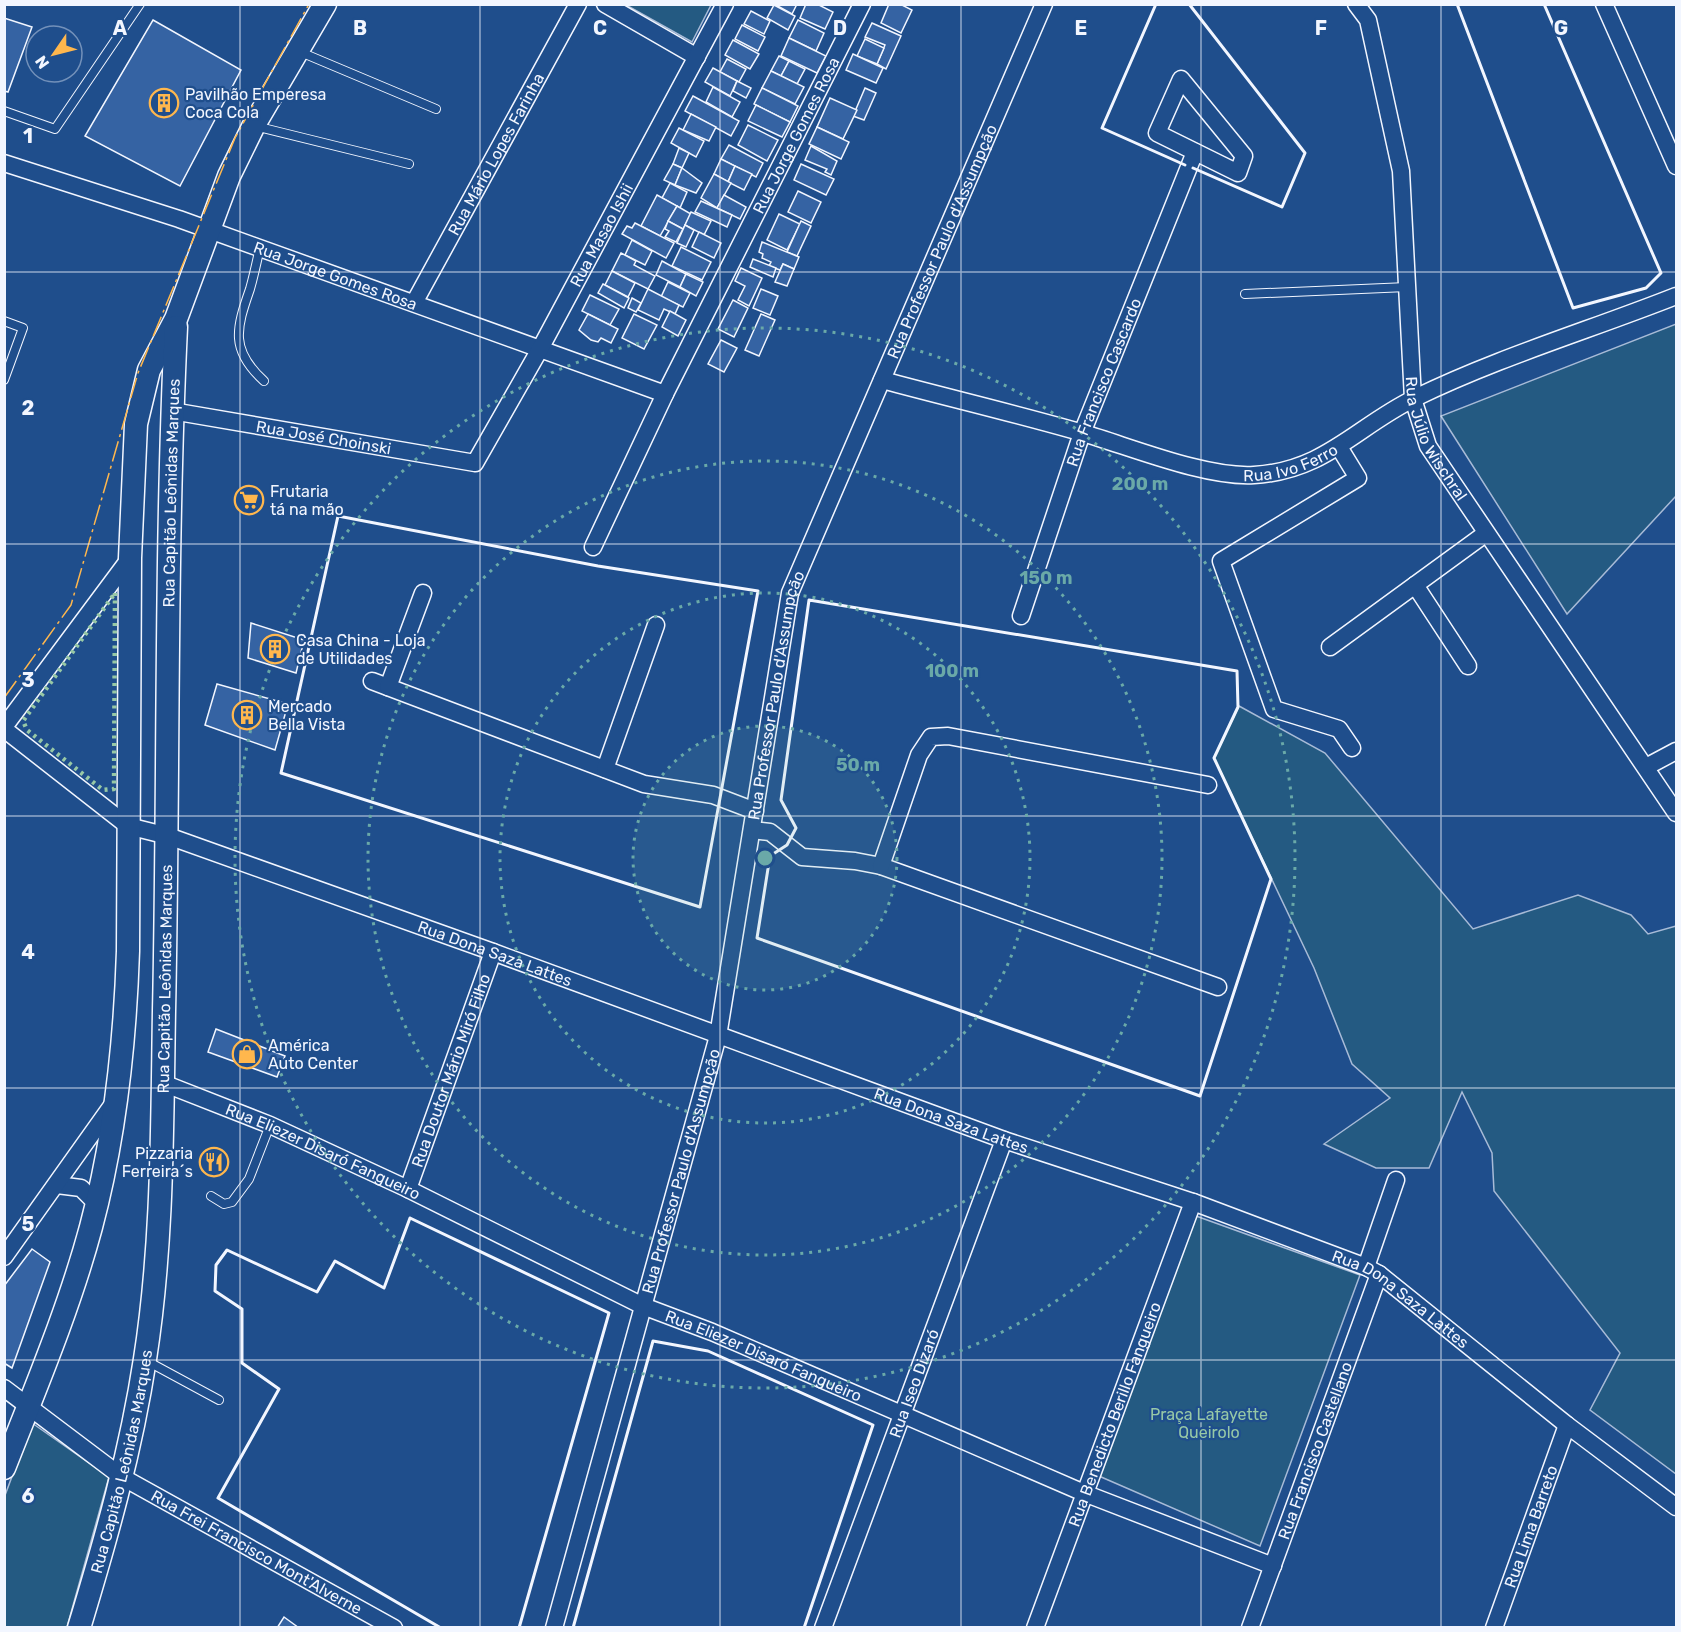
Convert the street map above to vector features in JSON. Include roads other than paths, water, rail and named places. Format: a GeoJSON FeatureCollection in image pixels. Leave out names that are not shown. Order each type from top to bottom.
{"type":"FeatureCollection","features":[{"type":"Feature","properties":{"kind":"main road","name":"Rua Capitão Leônidas Marques"},"geometry":{"type":"LineString","coordinates":[[4,1468],[68,1300],[97,1204],[117,1098],[126,1000],[130,558],[136,424],[149,370],[176,320],[207,230],[229,176],[254,125],[325,4]]}},
{"type":"Feature","properties":{"kind":"main road","name":"Rua Capitão Leônidas Marques"},"geometry":{"type":"LineString","coordinates":[[79,1628],[122,1477],[145,1360],[157,1250],[163,1083],[172,411],[176,320]]}},
{"type":"Feature","properties":{"kind":"street","name":"Rua Mário Lopes Farinha"},"geometry":{"type":"LineString","coordinates":[[414,303],[578,4]]}},
{"type":"Feature","properties":{"kind":"street"},"geometry":{"type":"LineString","coordinates":[[605,4],[697,57]]}},
{"type":"Feature","properties":{"kind":"street","name":"Rua Masao Ishii"},"geometry":{"type":"LineString","coordinates":[[475,463],[540,349],[725,4]]}},
{"type":"Feature","properties":{"kind":"street","name":"Rua Jorge Gomes Rosa"},"geometry":{"type":"LineString","coordinates":[[593,547],[665,394],[862,4]]}},
{"type":"Feature","properties":{"kind":"street","name":"Rua Professor Paulo d'Assumpção"},"geometry":{"type":"LineString","coordinates":[[554,1628],[718,1036],[790,593],[1044,4]]}},
{"type":"Feature","properties":{"kind":"street","name":"Rua Júlio Wischral"},"geometry":{"type":"LineString","coordinates":[[1356,4],[1368,20],[1401,171],[1413,399],[1428,446],[1485,534],[1677,813]]}},
{"type":"Feature","properties":{"kind":"street"},"geometry":{"type":"LineString","coordinates":[[1604,4],[1677,166]]}},
{"type":"Feature","properties":{"kind":"street"},"geometry":{"type":"LineString","coordinates":[[1181,79],[1244,156],[1238,172],[1195,152],[1157,133],[1181,79]]}},
{"type":"Feature","properties":{"kind":"street","name":"Rua Francisco Cascardo"},"geometry":{"type":"LineString","coordinates":[[1021,616],[1082,433],[1195,152]]}},
{"type":"Feature","properties":{"kind":"street","name":"Rua Jorge Gomes Rosa"},"geometry":{"type":"LineString","coordinates":[[4,163],[260,248],[665,394]]}},
{"type":"Feature","properties":{"kind":"street","name":"Rua Ivo Ferro"},"geometry":{"type":"LineString","coordinates":[[882,380],[1082,433],[1201,468],[1252,475],[1297,469],[1339,447],[1413,399],[1534,348],[1677,296]]}},
{"type":"Feature","properties":{"kind":"street","name":"Rua José Choinski"},"geometry":{"type":"LineString","coordinates":[[172,411],[475,463]]}},
{"type":"Feature","properties":{"kind":"street"},"geometry":{"type":"LineString","coordinates":[[1339,447],[1358,478],[1221,561],[1274,709],[1339,729],[1352,748]]}},
{"type":"Feature","properties":{"kind":"street"},"geometry":{"type":"LineString","coordinates":[[1330,646],[1485,534]]}},
{"type":"Feature","properties":{"kind":"street"},"geometry":{"type":"LineString","coordinates":[[128,826],[4,728],[130,558]]}},
{"type":"Feature","properties":{"kind":"street"},"geometry":{"type":"LineString","coordinates":[[1415,585],[1468,666]]}},
{"type":"Feature","properties":{"kind":"street"},"geometry":{"type":"LineString","coordinates":[[423,593],[380,684],[654,786],[721,797],[755,811]]}},
{"type":"Feature","properties":{"kind":"street"},"geometry":{"type":"LineString","coordinates":[[605,769],[656,625]]}},
{"type":"Feature","properties":{"kind":"street"},"geometry":{"type":"LineString","coordinates":[[881,866],[919,755],[932,737],[948,736],[1208,785]]}},
{"type":"Feature","properties":{"kind":"street"},"geometry":{"type":"LineString","coordinates":[[1646,767],[1677,752]]}},
{"type":"Feature","properties":{"kind":"street","name":"Rua Dona Saza Lattes"},"geometry":{"type":"LineString","coordinates":[[128,826],[168,836],[493,952],[1004,1140],[1193,1202],[1373,1270],[1567,1425],[1677,1507]]}},
{"type":"Feature","properties":{"kind":"street"},"geometry":{"type":"LineString","coordinates":[[752,830],[770,832],[802,857],[855,861],[881,866],[1218,987]]}},
{"type":"Feature","properties":{"kind":"street","name":"Rua Doutor Mário Miró Filho"},"geometry":{"type":"LineString","coordinates":[[408,1189],[493,952]]}},
{"type":"Feature","properties":{"kind":"street","name":"Rua Eliezer Disaró Fangueiro"},"geometry":{"type":"LineString","coordinates":[[163,1083],[270,1125],[408,1189],[643,1306],[712,1332],[1084,1492],[1273,1566]]}},
{"type":"Feature","properties":{"kind":"street"},"geometry":{"type":"LineString","coordinates":[[4,1257],[117,1098]]}},
{"type":"Feature","properties":{"kind":"street","name":"Rua Iseo Dizaró"},"geometry":{"type":"LineString","coordinates":[[823,1628],[1004,1140]]}},
{"type":"Feature","properties":{"kind":"street","name":"Rua Francisco Castellano"},"geometry":{"type":"LineString","coordinates":[[1250,1628],[1373,1270],[1396,1180]]}},
{"type":"Feature","properties":{"kind":"street"},"geometry":{"type":"LineString","coordinates":[[57,1185],[81,1188],[97,1204]]}},
{"type":"Feature","properties":{"kind":"street","name":"Rua Benedicto Berillo Fangueiro"},"geometry":{"type":"LineString","coordinates":[[1035,1628],[1193,1202]]}},
{"type":"Feature","properties":{"kind":"street","name":"Rua Frei Francisco Mont'Alverne"},"geometry":{"type":"LineString","coordinates":[[4,1388],[122,1477],[394,1628]]}},
{"type":"Feature","properties":{"kind":"street","name":"Rua Lima Barreto"},"geometry":{"type":"LineString","coordinates":[[1494,1628],[1567,1425]]}},
{"type":"Feature","properties":{"kind":"lane"},"geometry":{"type":"LineString","coordinates":[[4,111],[55,129],[140,4]]}},
{"type":"Feature","properties":{"kind":"lane"},"geometry":{"type":"LineString","coordinates":[[298,51],[436,109]]}},
{"type":"Feature","properties":{"kind":"lane"},"geometry":{"type":"LineString","coordinates":[[254,125],[409,164]]}},
{"type":"Feature","properties":{"kind":"lane"},"geometry":{"type":"LineString","coordinates":[[260,248],[239,319],[238,336],[241,354],[250,368],[264,381]]}},
{"type":"Feature","properties":{"kind":"lane"},"geometry":{"type":"LineString","coordinates":[[1245,294],[1407,287]]}},
{"type":"Feature","properties":{"kind":"lane"},"geometry":{"type":"LineString","coordinates":[[4,321],[23,328],[4,380]]}},
{"type":"Feature","properties":{"kind":"lane"},"geometry":{"type":"LineString","coordinates":[[211,1196],[224,1204],[232,1202],[249,1179],[270,1125]]}},
{"type":"Feature","properties":{"kind":"lane"},"geometry":{"type":"LineString","coordinates":[[145,1360],[219,1400]]}},
{"type":"Feature","properties":{"kind":"place","name":"Pavilhão Emperesa Coca Cola"},"geometry":{"type":"Point","coordinates":[164,103]}},
{"type":"Feature","properties":{"kind":"place","name":"Frutaria tá na mão"},"geometry":{"type":"Point","coordinates":[249,500]}},
{"type":"Feature","properties":{"kind":"place","name":"Casa China - Loja de Utilidades"},"geometry":{"type":"Point","coordinates":[275,649]}},
{"type":"Feature","properties":{"kind":"place","name":"Mercado Bella Vista"},"geometry":{"type":"Point","coordinates":[247,715]}},
{"type":"Feature","properties":{"kind":"place","name":"América Auto Center"},"geometry":{"type":"Point","coordinates":[247,1054]}},
{"type":"Feature","properties":{"kind":"place","name":"Pizzaria Ferreira´s"},"geometry":{"type":"Point","coordinates":[214,1162]}},
{"type":"Feature","properties":{"kind":"park label","name":"Praça Lafayette Queirolo"},"geometry":{"type":"Point","coordinates":[1209,1423]}}]}
